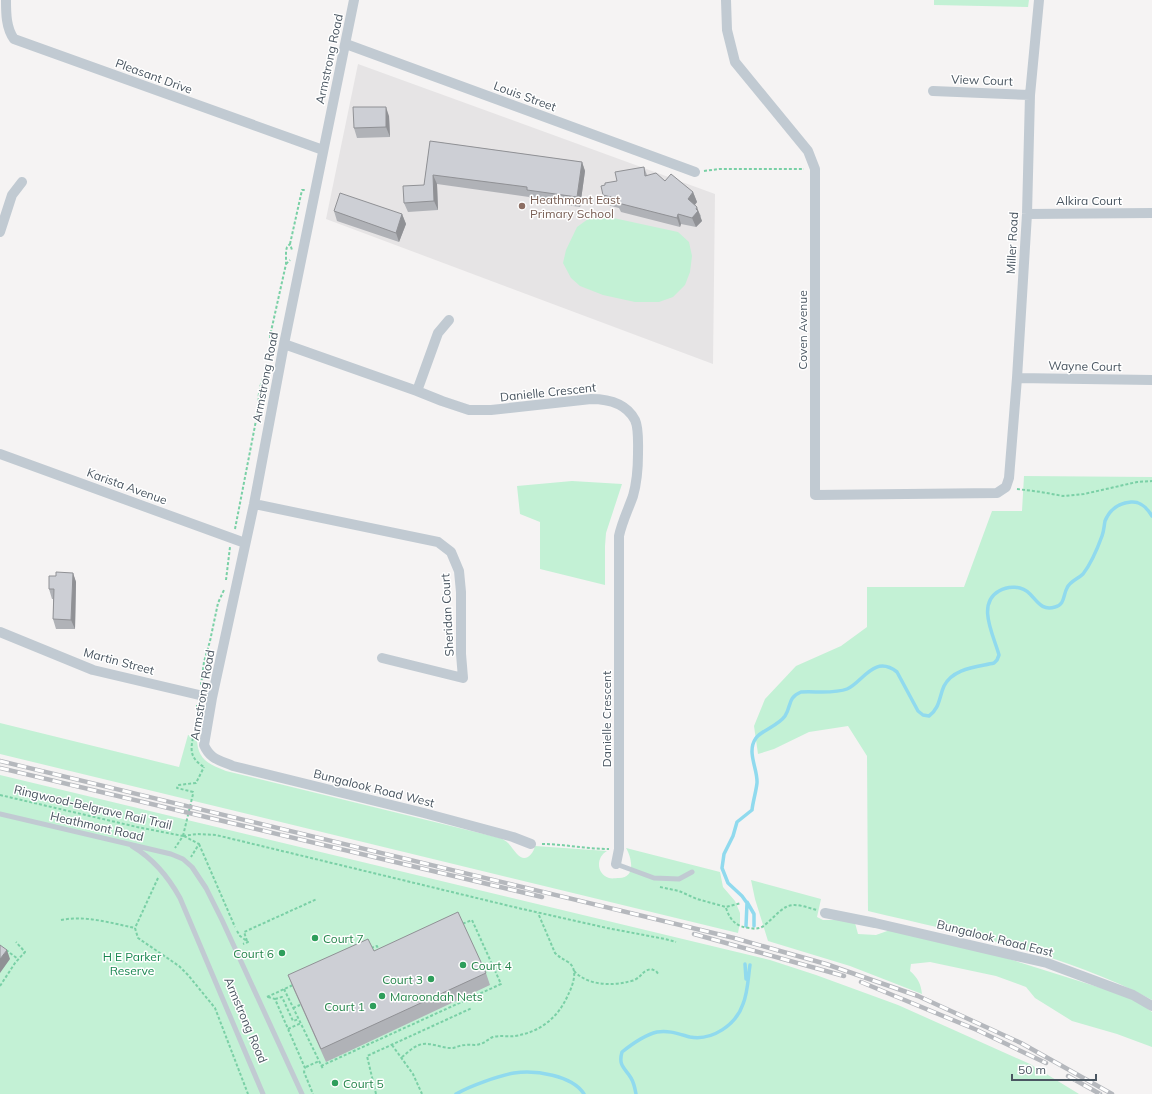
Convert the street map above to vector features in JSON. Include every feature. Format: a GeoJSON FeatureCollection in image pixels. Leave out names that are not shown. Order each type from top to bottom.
{"type":"FeatureCollection","features":[{"type":"Feature","properties":{"kind":"street","name":"Pleasant Drive"},"geometry":{"type":"LineString","coordinates":[[6,0],[8,28],[14,39],[323,150]]}},
{"type":"Feature","properties":{"kind":"street","name":"Armstrong Road"},"geometry":{"type":"LineString","coordinates":[[212,757],[207,752],[204,744],[212,698],[254,504],[284,344],[354,0]]}},
{"type":"Feature","properties":{"kind":"street","name":"Coven Avenue"},"geometry":{"type":"LineString","coordinates":[[726,0],[727,30],[735,62],[808,151],[815,169],[814,495],[997,493],[1006,487]]}},
{"type":"Feature","properties":{"kind":"street","name":"Miller Road"},"geometry":{"type":"LineString","coordinates":[[1006,487],[1009,478],[1017,378],[1027,214],[1030,95],[1039,0]]}},
{"type":"Feature","properties":{"kind":"street","name":"Louis Street"},"geometry":{"type":"LineString","coordinates":[[346,44],[695,172]]}},
{"type":"Feature","properties":{"kind":"street","name":"View Court"},"geometry":{"type":"LineString","coordinates":[[933,91],[1030,95]]}},
{"type":"Feature","properties":{"kind":"street"},"geometry":{"type":"LineString","coordinates":[[0,232],[12,196],[22,182]]}},
{"type":"Feature","properties":{"kind":"street","name":"Alkira Court"},"geometry":{"type":"LineString","coordinates":[[1027,214],[1152,213]]}},
{"type":"Feature","properties":{"kind":"street"},"geometry":{"type":"LineString","coordinates":[[417,391],[438,333],[449,320]]}},
{"type":"Feature","properties":{"kind":"street","name":"Danielle Crescent"},"geometry":{"type":"LineString","coordinates":[[284,344],[469,410],[492,410],[591,399],[604,399],[618,403],[627,410],[635,421],[638,441],[638,475],[633,496],[622,522],[619,536],[619,849],[616,864]]}},
{"type":"Feature","properties":{"kind":"street","name":"Wayne Court"},"geometry":{"type":"LineString","coordinates":[[1017,378],[1152,380]]}},
{"type":"Feature","properties":{"kind":"street","name":"Karista Avenue"},"geometry":{"type":"LineString","coordinates":[[0,454],[245,543]]}},
{"type":"Feature","properties":{"kind":"street","name":"Sheridan Court"},"geometry":{"type":"LineString","coordinates":[[254,504],[438,542],[452,552],[459,571],[461,592],[461,654],[463,678],[382,658]]}},
{"type":"Feature","properties":{"kind":"street","name":"Martin Street"},"geometry":{"type":"LineString","coordinates":[[0,632],[94,670],[212,698]]}},
{"type":"Feature","properties":{"kind":"street","name":"Bungalook Road West"},"geometry":{"type":"LineString","coordinates":[[212,757],[233,766],[424,813],[513,837],[530,844]]}},
{"type":"Feature","properties":{"kind":"street","name":"Bungalook Road East"},"geometry":{"type":"LineString","coordinates":[[825,913],[882,924],[1047,963],[1133,995],[1152,1006]]}},
{"type":"Feature","properties":{"kind":"lane","name":"Heathmont Road"},"geometry":{"type":"LineString","coordinates":[[0,814],[171,854],[178,856],[188,863]]}},
{"type":"Feature","properties":{"kind":"lane","name":"Armstrong Road"},"geometry":{"type":"LineString","coordinates":[[124,842],[143,854],[161,872],[180,898],[263,1094]]}},
{"type":"Feature","properties":{"kind":"lane","name":"Armstrong Road"},"geometry":{"type":"LineString","coordinates":[[188,863],[201,879],[222,920],[302,1094]]}},
{"type":"Feature","properties":{"kind":"lane"},"geometry":{"type":"LineString","coordinates":[[616,864],[654,878],[679,879],[692,872]]}},
{"type":"Feature","properties":{"kind":"path"},"geometry":{"type":"LineString","coordinates":[[695,172],[719,169],[815,169]]}},
{"type":"Feature","properties":{"kind":"path"},"geometry":{"type":"LineString","coordinates":[[271,352],[270,336],[286,264],[287,247],[290,244],[292,254],[286,264]]}},
{"type":"Feature","properties":{"kind":"path"},"geometry":{"type":"LineString","coordinates":[[226,583],[230,548],[237,522],[259,404],[258,396],[260,386],[269,364]]}},
{"type":"Feature","properties":{"kind":"path"},"geometry":{"type":"LineString","coordinates":[[1006,487],[1063,496],[1084,494],[1136,482],[1152,481]]}},
{"type":"Feature","properties":{"kind":"path"},"geometry":{"type":"LineString","coordinates":[[198,716],[196,707],[202,681],[204,662],[218,603],[225,588]]}},
{"type":"Feature","properties":{"kind":"path"},"geometry":{"type":"LineString","coordinates":[[194,736],[191,750],[194,758],[204,767]]}},
{"type":"Feature","properties":{"kind":"path"},"geometry":{"type":"LineString","coordinates":[[183,836],[193,792],[177,788],[178,785],[196,783],[204,767],[212,757]]}},
{"type":"Feature","properties":{"kind":"path","name":"Ringwood-Belgrave Rail Trail"},"geometry":{"type":"LineString","coordinates":[[0,795],[137,827],[183,836],[171,854]]}},
{"type":"Feature","properties":{"kind":"path"},"geometry":{"type":"LineString","coordinates":[[183,836],[197,834],[216,835],[538,913],[676,942]]}},
{"type":"Feature","properties":{"kind":"path"},"geometry":{"type":"LineString","coordinates":[[183,836],[199,844],[236,928],[240,936],[248,942]]}},
{"type":"Feature","properties":{"kind":"path"},"geometry":{"type":"LineString","coordinates":[[188,863],[199,844]]}},
{"type":"Feature","properties":{"kind":"path"},"geometry":{"type":"LineString","coordinates":[[530,844],[560,844],[594,849],[619,849]]}},
{"type":"Feature","properties":{"kind":"path"},"geometry":{"type":"LineString","coordinates":[[161,872],[135,928],[138,938],[179,966],[215,1008],[236,1067],[248,1094]]}},
{"type":"Feature","properties":{"kind":"path"},"geometry":{"type":"LineString","coordinates":[[659,887],[679,891],[697,899],[726,907],[741,903]]}},
{"type":"Feature","properties":{"kind":"path"},"geometry":{"type":"LineString","coordinates":[[248,942],[244,932],[317,899]]}},
{"type":"Feature","properties":{"kind":"path"},"geometry":{"type":"LineString","coordinates":[[726,907],[729,917],[735,923],[743,927],[756,929],[770,920],[786,906],[796,905],[825,913]]}},
{"type":"Feature","properties":{"kind":"path"},"geometry":{"type":"LineString","coordinates":[[538,913],[555,953],[560,958],[568,962],[579,976],[597,983],[619,984],[635,980],[645,970],[651,969],[660,975]]}},
{"type":"Feature","properties":{"kind":"path"},"geometry":{"type":"LineString","coordinates":[[61,920],[69,918],[84,918],[135,928]]}},
{"type":"Feature","properties":{"kind":"path"},"geometry":{"type":"LineString","coordinates":[[321,1066],[501,984],[472,920],[458,926]]}},
{"type":"Feature","properties":{"kind":"path"},"geometry":{"type":"LineString","coordinates":[[0,986],[18,959],[25,952],[16,942]]}},
{"type":"Feature","properties":{"kind":"path"},"geometry":{"type":"LineString","coordinates":[[246,950],[243,944],[248,942]]}},
{"type":"Feature","properties":{"kind":"path"},"geometry":{"type":"LineString","coordinates":[[0,946],[18,959]]}},
{"type":"Feature","properties":{"kind":"path"},"geometry":{"type":"LineString","coordinates":[[370,949],[377,946],[380,953]]}},
{"type":"Feature","properties":{"kind":"path"},"geometry":{"type":"LineString","coordinates":[[5,954],[10,957]]}},
{"type":"Feature","properties":{"kind":"path"},"geometry":{"type":"LineString","coordinates":[[402,1057],[415,1047],[424,1044],[452,1048],[463,1045],[480,1044],[494,1037],[515,1036],[542,1027],[558,1012],[568,997],[574,971]]}},
{"type":"Feature","properties":{"kind":"path"},"geometry":{"type":"LineString","coordinates":[[298,982],[267,996],[275,999],[282,996],[293,1021],[299,1019]]}},
{"type":"Feature","properties":{"kind":"path"},"geometry":{"type":"LineString","coordinates":[[284,989],[323,1069]]}},
{"type":"Feature","properties":{"kind":"path"},"geometry":{"type":"LineString","coordinates":[[275,999],[305,1068],[304,1072],[314,1094]]}},
{"type":"Feature","properties":{"kind":"path"},"geometry":{"type":"LineString","coordinates":[[293,1008],[300,1005]]}},
{"type":"Feature","properties":{"kind":"path"},"geometry":{"type":"LineString","coordinates":[[376,1094],[367,1056],[472,1008]]}},
{"type":"Feature","properties":{"kind":"path"},"geometry":{"type":"LineString","coordinates":[[288,1029],[301,1023]]}},
{"type":"Feature","properties":{"kind":"path"},"geometry":{"type":"LineString","coordinates":[[392,1045],[413,1074],[422,1094]]}},
{"type":"Feature","properties":{"kind":"path"},"geometry":{"type":"LineString","coordinates":[[305,1068],[319,1061]]}},
{"type":"Feature","properties":{"kind":"shaded area","name":"Heathmont East Primary School"},"geometry":{"type":"Polygon","coordinates":[[[358,64],[715,194],[713,364],[326,219],[358,64]]]}},
{"type":"Feature","properties":{"kind":"green space"},"geometry":{"type":"Polygon","coordinates":[[[934,0],[1029,0],[1028,7],[934,5],[934,0]]]}},
{"type":"Feature","properties":{"kind":"green space"},"geometry":{"type":"Polygon","coordinates":[[[595,214],[678,232],[689,242],[692,256],[690,272],[685,285],[673,297],[659,302],[635,302],[603,295],[580,286],[571,278],[563,263],[566,250],[577,227],[595,214]]]}},
{"type":"Feature","properties":{"kind":"green space"},"geometry":{"type":"Polygon","coordinates":[[[1024,476],[1152,477],[1152,1000],[1118,984],[1049,957],[1013,946],[868,911],[867,756],[848,726],[809,732],[774,749],[758,754],[754,726],[765,699],[796,666],[841,646],[867,627],[867,587],[964,587],[992,511],[1022,511],[1024,476]]]}},
{"type":"Feature","properties":{"kind":"green space"},"geometry":{"type":"Polygon","coordinates":[[[572,481],[622,484],[606,533],[605,585],[540,569],[540,522],[520,514],[517,486],[572,481]]]}},
{"type":"Feature","properties":{"kind":"green space"},"geometry":{"type":"Polygon","coordinates":[[[0,723],[179,767],[188,735],[197,738],[199,751],[205,760],[226,771],[500,838],[507,842],[520,857],[523,858],[531,855],[535,846],[607,851],[601,857],[599,865],[602,873],[610,878],[619,878],[628,875],[631,862],[626,848],[720,872],[723,887],[735,901],[740,913],[738,933],[0,754],[0,723]]]}},
{"type":"Feature","properties":{"kind":"green space","name":"H E Parker Reserve"},"geometry":{"type":"Polygon","coordinates":[[[0,775],[770,960],[898,1005],[1030,1064],[1079,1094],[0,1094],[0,775]]]}},
{"type":"Feature","properties":{"kind":"green space"},"geometry":{"type":"Polygon","coordinates":[[[751,880],[821,899],[817,917],[823,920],[839,920],[855,923],[858,934],[876,935],[890,930],[990,953],[1133,998],[1152,1012],[1152,1047],[1117,1034],[1072,1021],[1035,998],[1026,987],[996,976],[930,962],[911,964],[910,971],[919,981],[922,994],[850,966],[768,941],[755,899],[751,880]]]}},
{"type":"Feature","properties":{"kind":"building"},"geometry":{"type":"Polygon","coordinates":[[[353,107],[386,107],[386,127],[354,128],[353,107]]]}},
{"type":"Feature","properties":{"kind":"building"},"geometry":{"type":"Polygon","coordinates":[[[430,141],[582,162],[577,197],[527,190],[527,187],[433,175],[434,201],[404,203],[403,186],[424,185],[430,141]]]}},
{"type":"Feature","properties":{"kind":"building"},"geometry":{"type":"Polygon","coordinates":[[[644,167],[645,176],[656,173],[665,181],[671,174],[693,192],[688,199],[697,207],[696,209],[698,211],[692,218],[678,214],[677,218],[618,203],[619,199],[603,195],[601,186],[605,185],[605,183],[617,181],[615,172],[644,167]]]}},
{"type":"Feature","properties":{"kind":"building"},"geometry":{"type":"Polygon","coordinates":[[[340,193],[402,214],[396,233],[334,211],[340,193]]]}},
{"type":"Feature","properties":{"kind":"building"},"geometry":{"type":"Polygon","coordinates":[[[56,572],[73,573],[71,620],[53,619],[54,589],[49,589],[49,576],[56,576],[56,572]]]}},
{"type":"Feature","properties":{"kind":"building","name":"Maroondah Nets"},"geometry":{"type":"Polygon","coordinates":[[[458,912],[486,973],[321,1049],[288,975],[368,939],[374,951],[458,912]]]}},
{"type":"Feature","properties":{"kind":"building"},"geometry":{"type":"Polygon","coordinates":[[[0,945],[7,950],[0,959],[0,945]]]}},
{"type":"Feature","properties":{"kind":"waterway"},"geometry":{"type":"LineString","coordinates":[[746,926],[747,903],[728,883],[722,868],[724,854],[733,836],[737,822],[752,810],[757,783],[752,755],[753,743],[759,735],[785,716],[792,699],[801,692],[842,691],[853,686],[869,671],[882,666],[889,667],[897,672],[918,711],[923,715],[929,716],[933,713],[937,706],[944,686],[953,675],[966,669],[994,663],[997,660],[999,655],[988,621],[989,604],[992,597],[1003,589],[1015,587],[1027,591],[1043,607],[1051,608],[1058,606],[1061,604],[1068,586],[1083,574],[1088,566],[1102,536],[1105,521],[1109,513],[1115,507],[1135,502],[1148,510],[1152,516]]}},
{"type":"Feature","properties":{"kind":"waterway"},"geometry":{"type":"LineString","coordinates":[[747,902],[754,914],[754,926]]}},
{"type":"Feature","properties":{"kind":"waterway"},"geometry":{"type":"LineString","coordinates":[[745,964],[746,979]]}},
{"type":"Feature","properties":{"kind":"waterway"},"geometry":{"type":"LineString","coordinates":[[636,1094],[632,1080],[622,1064],[622,1052],[652,1033],[670,1032],[698,1038],[715,1034],[722,1030],[729,1025],[740,1012],[747,990],[750,965]]}},
{"type":"Feature","properties":{"kind":"waterway"},"geometry":{"type":"LineString","coordinates":[[456,1094],[507,1074],[523,1072],[542,1073],[562,1078],[571,1082],[584,1094]]}},
{"type":"Feature","properties":{"kind":"railway"},"geometry":{"type":"LineString","coordinates":[[0,761],[734,938],[826,964],[918,996],[1021,1043],[1112,1094]]}},
{"type":"Feature","properties":{"kind":"railway"},"geometry":{"type":"LineString","coordinates":[[0,768],[542,897]]}},
{"type":"Feature","properties":{"kind":"railway"},"geometry":{"type":"LineString","coordinates":[[694,934],[844,976]]}},
{"type":"Feature","properties":{"kind":"railway"},"geometry":{"type":"LineString","coordinates":[[861,982],[977,1030],[1046,1063]]}},
{"type":"Feature","properties":{"kind":"railway"},"geometry":{"type":"LineString","coordinates":[[1068,1076],[1100,1094]]}},
{"type":"Feature","properties":{"kind":"place","name":"Heathmont East Primary School"},"geometry":{"type":"Point","coordinates":[522,206]}},
{"type":"Feature","properties":{"kind":"place","name":"Court 7"},"geometry":{"type":"Point","coordinates":[315,938]}},
{"type":"Feature","properties":{"kind":"place","name":"Court 6"},"geometry":{"type":"Point","coordinates":[282,953]}},
{"type":"Feature","properties":{"kind":"place","name":"Court 4"},"geometry":{"type":"Point","coordinates":[463,965]}},
{"type":"Feature","properties":{"kind":"place","name":"Court 3"},"geometry":{"type":"Point","coordinates":[431,979]}},
{"type":"Feature","properties":{"kind":"place","name":"Maroondah Nets"},"geometry":{"type":"Point","coordinates":[382,996]}},
{"type":"Feature","properties":{"kind":"place","name":"Court 1"},"geometry":{"type":"Point","coordinates":[373,1006]}},
{"type":"Feature","properties":{"kind":"place","name":"Court 5"},"geometry":{"type":"Point","coordinates":[335,1083]}}]}
